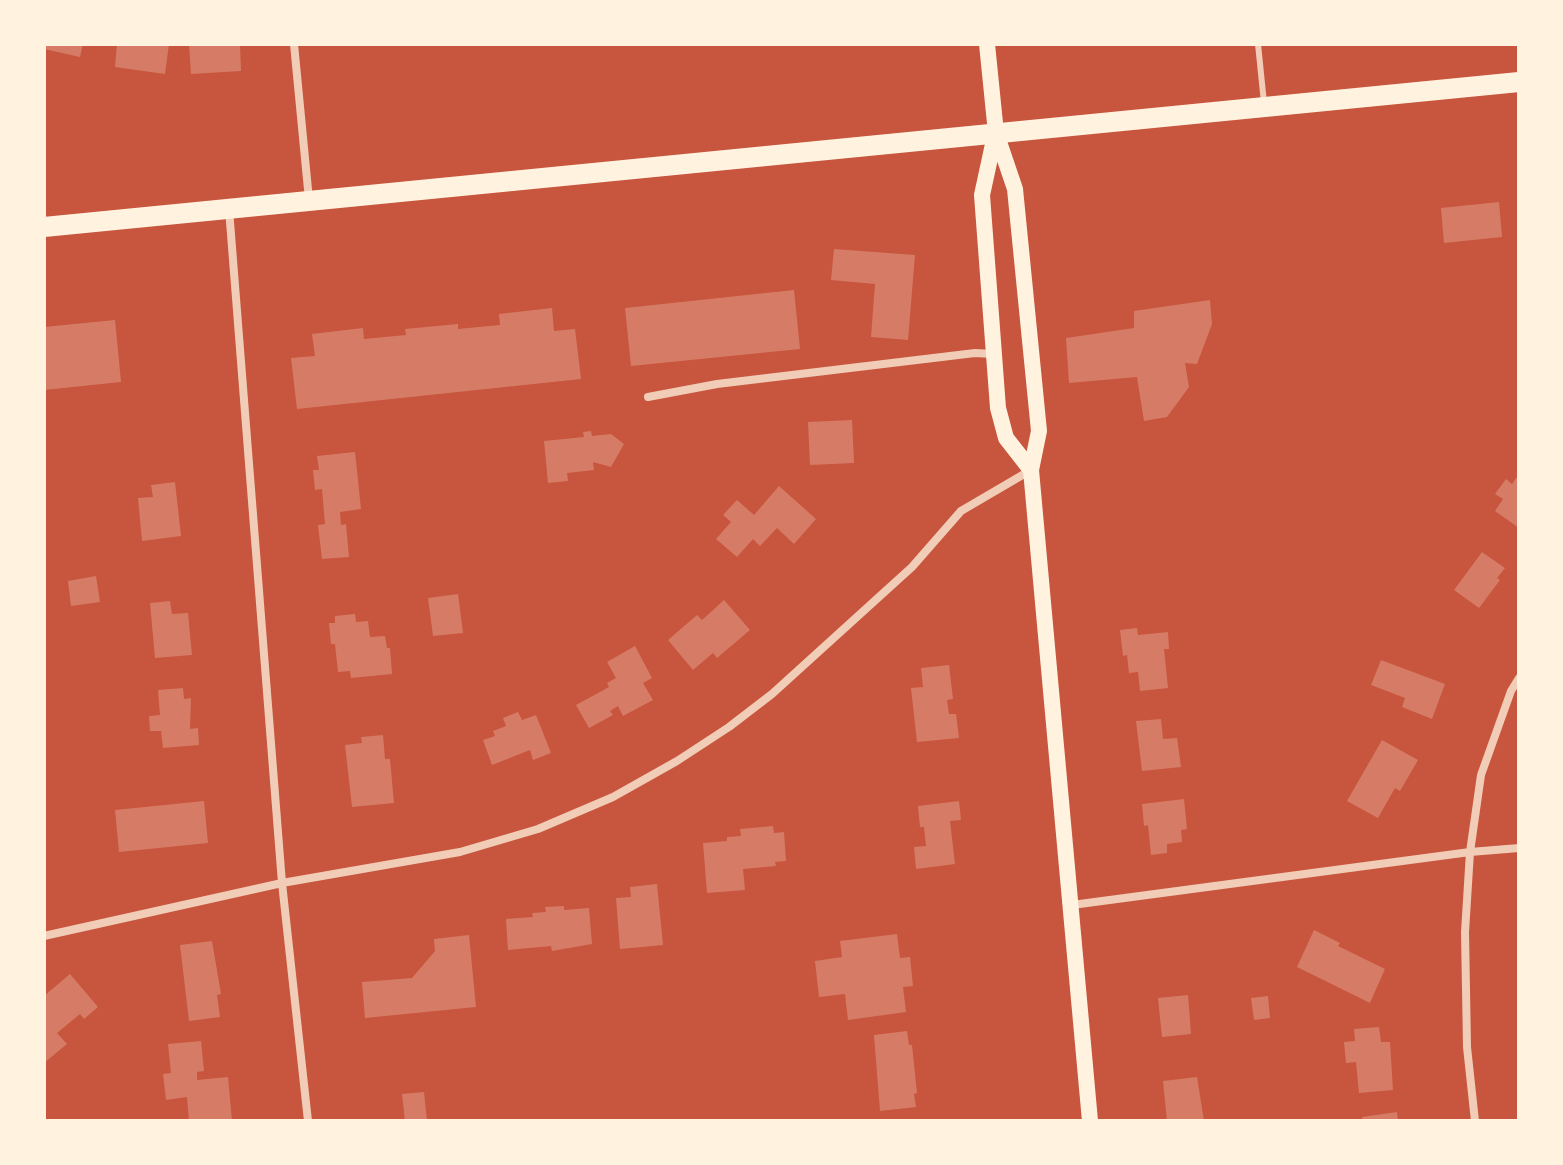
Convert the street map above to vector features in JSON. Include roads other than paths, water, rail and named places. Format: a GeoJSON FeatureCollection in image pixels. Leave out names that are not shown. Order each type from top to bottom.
{"type":"FeatureCollection","features":[{"type":"Feature","properties":{"kind":"main road"},"geometry":{"type":"LineString","coordinates":[[987,44],[996,133],[1015,189],[1039,431],[1031,470],[1090,1121]]}},
{"type":"Feature","properties":{"kind":"main road"},"geometry":{"type":"LineString","coordinates":[[44,227],[1519,82]]}},
{"type":"Feature","properties":{"kind":"main road"},"geometry":{"type":"LineString","coordinates":[[996,133],[982,195],[998,408],[1006,438],[1031,470]]}},
{"type":"Feature","properties":{"kind":"street"},"geometry":{"type":"LineString","coordinates":[[294,44],[309,201]]}},
{"type":"Feature","properties":{"kind":"street"},"geometry":{"type":"LineString","coordinates":[[229,209],[282,883],[308,1121]]}},
{"type":"Feature","properties":{"kind":"street"},"geometry":{"type":"LineString","coordinates":[[648,397],[717,384],[975,353],[994,354]]}},
{"type":"Feature","properties":{"kind":"street"},"geometry":{"type":"LineString","coordinates":[[44,936],[282,883],[487,845],[538,829],[613,797],[677,761],[772,694],[912,567],[961,511],[1031,470]]}},
{"type":"Feature","properties":{"kind":"street"},"geometry":{"type":"LineString","coordinates":[[1475,1121],[1467,1047],[1465,932],[1470,852],[1481,775],[1511,691],[1519,678]]}},
{"type":"Feature","properties":{"kind":"street"},"geometry":{"type":"LineString","coordinates":[[1072,905],[1519,848]]}},
{"type":"Feature","properties":{"kind":"lane"},"geometry":{"type":"LineString","coordinates":[[1258,44],[1265,107]]}}]}
